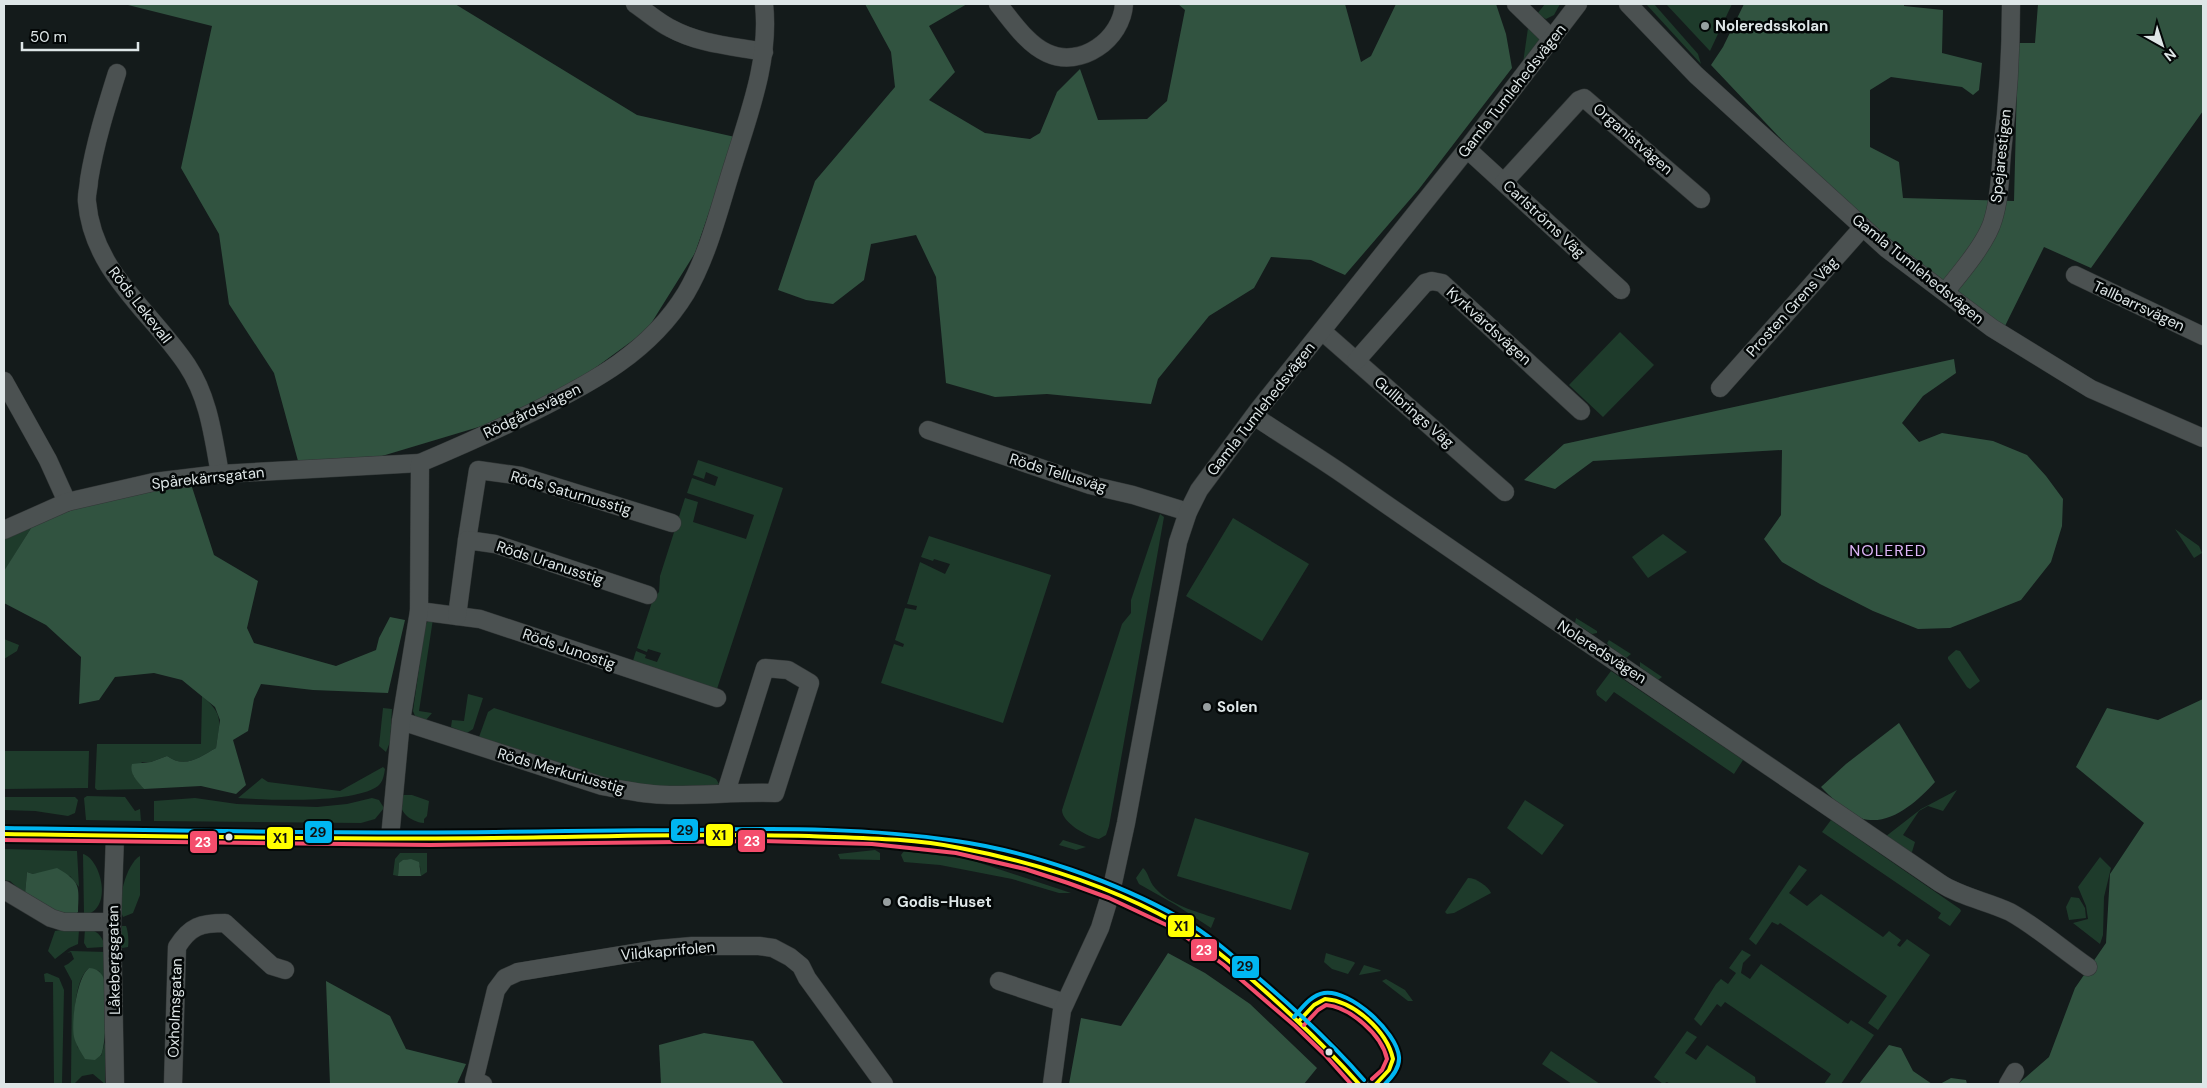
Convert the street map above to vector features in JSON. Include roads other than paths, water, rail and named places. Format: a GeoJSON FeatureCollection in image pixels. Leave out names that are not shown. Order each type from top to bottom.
{"type":"FeatureCollection","features":[{"type":"Feature","properties":{"kind":"street"},"geometry":{"type":"LineString","coordinates":[[635,4],[669,28],[701,41],[764,52]]}},
{"type":"Feature","properties":{"kind":"street","name":"Rödgårdsvägen"},"geometry":{"type":"LineString","coordinates":[[420,463],[496,430],[579,389],[614,368],[659,331],[686,293],[707,244],[754,99],[764,52],[766,25],[764,4]]}},
{"type":"Feature","properties":{"kind":"street"},"geometry":{"type":"LineString","coordinates":[[998,4],[1030,41],[1048,54],[1064,57],[1082,56],[1098,48],[1109,38],[1117,26],[1124,4]]}},
{"type":"Feature","properties":{"kind":"street"},"geometry":{"type":"LineString","coordinates":[[1516,4],[1552,39]]}},
{"type":"Feature","properties":{"kind":"street","name":"Gamla Tumlehedsvägen"},"geometry":{"type":"LineString","coordinates":[[1052,1084],[1062,1010],[1100,928],[1111,892],[1126,823],[1178,542],[1188,512],[1199,490],[1254,416],[1467,149],[1578,4]]}},
{"type":"Feature","properties":{"kind":"street","name":"Gamla Tumlehedsvägen"},"geometry":{"type":"LineString","coordinates":[[1628,4],[1696,75],[1888,249],[1944,292],[2028,352],[2091,389],[2203,438]]}},
{"type":"Feature","properties":{"kind":"street","name":"Spejarestigen"},"geometry":{"type":"LineString","coordinates":[[1944,292],[1963,270],[1993,221],[2000,184],[2011,46],[2011,4]]}},
{"type":"Feature","properties":{"kind":"street","name":"Röds Lekevall"},"geometry":{"type":"LineString","coordinates":[[117,73],[92,159],[87,200],[90,221],[96,241],[115,276],[187,365],[204,394],[220,474]]}},
{"type":"Feature","properties":{"kind":"street","name":"Organistvägen"},"geometry":{"type":"LineString","coordinates":[[1504,182],[1579,100],[1584,98],[1701,199]]}},
{"type":"Feature","properties":{"kind":"street","name":"Carlströms Väg"},"geometry":{"type":"LineString","coordinates":[[1467,149],[1621,290]]}},
{"type":"Feature","properties":{"kind":"street","name":"Prosten Grens Väg"},"geometry":{"type":"LineString","coordinates":[[1720,388],[1863,227]]}},
{"type":"Feature","properties":{"kind":"street","name":"Tallbarrsvägen"},"geometry":{"type":"LineString","coordinates":[[2075,275],[2203,336]]}},
{"type":"Feature","properties":{"kind":"street","name":"Kyrkvärdsvägen"},"geometry":{"type":"LineString","coordinates":[[1356,361],[1425,283],[1432,281],[1442,283],[1581,411]]}},
{"type":"Feature","properties":{"kind":"street","name":"Gullbrings Väg"},"geometry":{"type":"LineString","coordinates":[[1322,331],[1505,492]]}},
{"type":"Feature","properties":{"kind":"street"},"geometry":{"type":"LineString","coordinates":[[4,381],[48,460],[67,502]]}},
{"type":"Feature","properties":{"kind":"street","name":"Noleredsvägen"},"geometry":{"type":"LineString","coordinates":[[1254,416],[1476,565],[1563,627],[1658,689],[1949,889],[2011,913],[2088,968]]}},
{"type":"Feature","properties":{"kind":"street","name":"Röds Tellusväg"},"geometry":{"type":"LineString","coordinates":[[928,430],[1090,485],[1133,494],[1188,512]]}},
{"type":"Feature","properties":{"kind":"street"},"geometry":{"type":"LineString","coordinates":[[390,838],[401,721],[419,611],[420,463]]}},
{"type":"Feature","properties":{"kind":"street","name":"Spårekärrsgatan"},"geometry":{"type":"LineString","coordinates":[[4,530],[67,502],[154,482],[220,474],[420,463]]}},
{"type":"Feature","properties":{"kind":"street","name":"Röds Saturnusstig"},"geometry":{"type":"LineString","coordinates":[[467,540],[478,470],[521,476],[672,523]]}},
{"type":"Feature","properties":{"kind":"street"},"geometry":{"type":"LineString","coordinates":[[457,616],[467,540]]}},
{"type":"Feature","properties":{"kind":"street","name":"Röds Uranusstig"},"geometry":{"type":"LineString","coordinates":[[467,540],[495,544],[648,595]]}},
{"type":"Feature","properties":{"kind":"street","name":"Röds Junostig"},"geometry":{"type":"LineString","coordinates":[[419,611],[480,619],[717,698]]}},
{"type":"Feature","properties":{"kind":"street","name":"Röds Merkuriusstig"},"geometry":{"type":"LineString","coordinates":[[401,721],[602,786],[634,792],[673,795],[726,792],[775,793],[810,683],[788,670],[765,668],[726,792]]}},
{"type":"Feature","properties":{"kind":"street"},"geometry":{"type":"LineString","coordinates":[[4,834],[390,838],[761,835],[899,840],[957,846],[1053,872],[1111,892],[1164,916],[1200,938],[1256,984],[1314,1036],[1359,1084]]}},
{"type":"Feature","properties":{"kind":"street","name":"Låkebergsgatan"},"geometry":{"type":"LineString","coordinates":[[115,836],[112,922],[115,1084]]}},
{"type":"Feature","properties":{"kind":"street"},"geometry":{"type":"LineString","coordinates":[[4,890],[51,918],[64,922],[112,922]]}},
{"type":"Feature","properties":{"kind":"street","name":"Oxholmsgatan"},"geometry":{"type":"LineString","coordinates":[[173,1084],[177,947],[184,936],[192,928],[212,923],[225,923],[272,966],[286,970]]}},
{"type":"Feature","properties":{"kind":"street","name":"Vildkaprifolen"},"geometry":{"type":"LineString","coordinates":[[483,1084],[474,1081],[496,990],[505,978],[536,968],[658,949],[749,946],[773,948],[801,966],[813,986],[884,1084]]}},
{"type":"Feature","properties":{"kind":"street"},"geometry":{"type":"LineString","coordinates":[[999,981],[1065,1003]]}},
{"type":"Feature","properties":{"kind":"place","name":"Noleredsskolan"},"geometry":{"type":"Point","coordinates":[1705,26]}},
{"type":"Feature","properties":{"kind":"place","name":"Solen"},"geometry":{"type":"Point","coordinates":[1207,707]}},
{"type":"Feature","properties":{"kind":"place","name":"Godis-Huset"},"geometry":{"type":"Point","coordinates":[887,902]}},
{"type":"Feature","properties":{"kind":"district","name":"NOLERED"},"geometry":{"type":"Point","coordinates":[1888,550]}}]}
